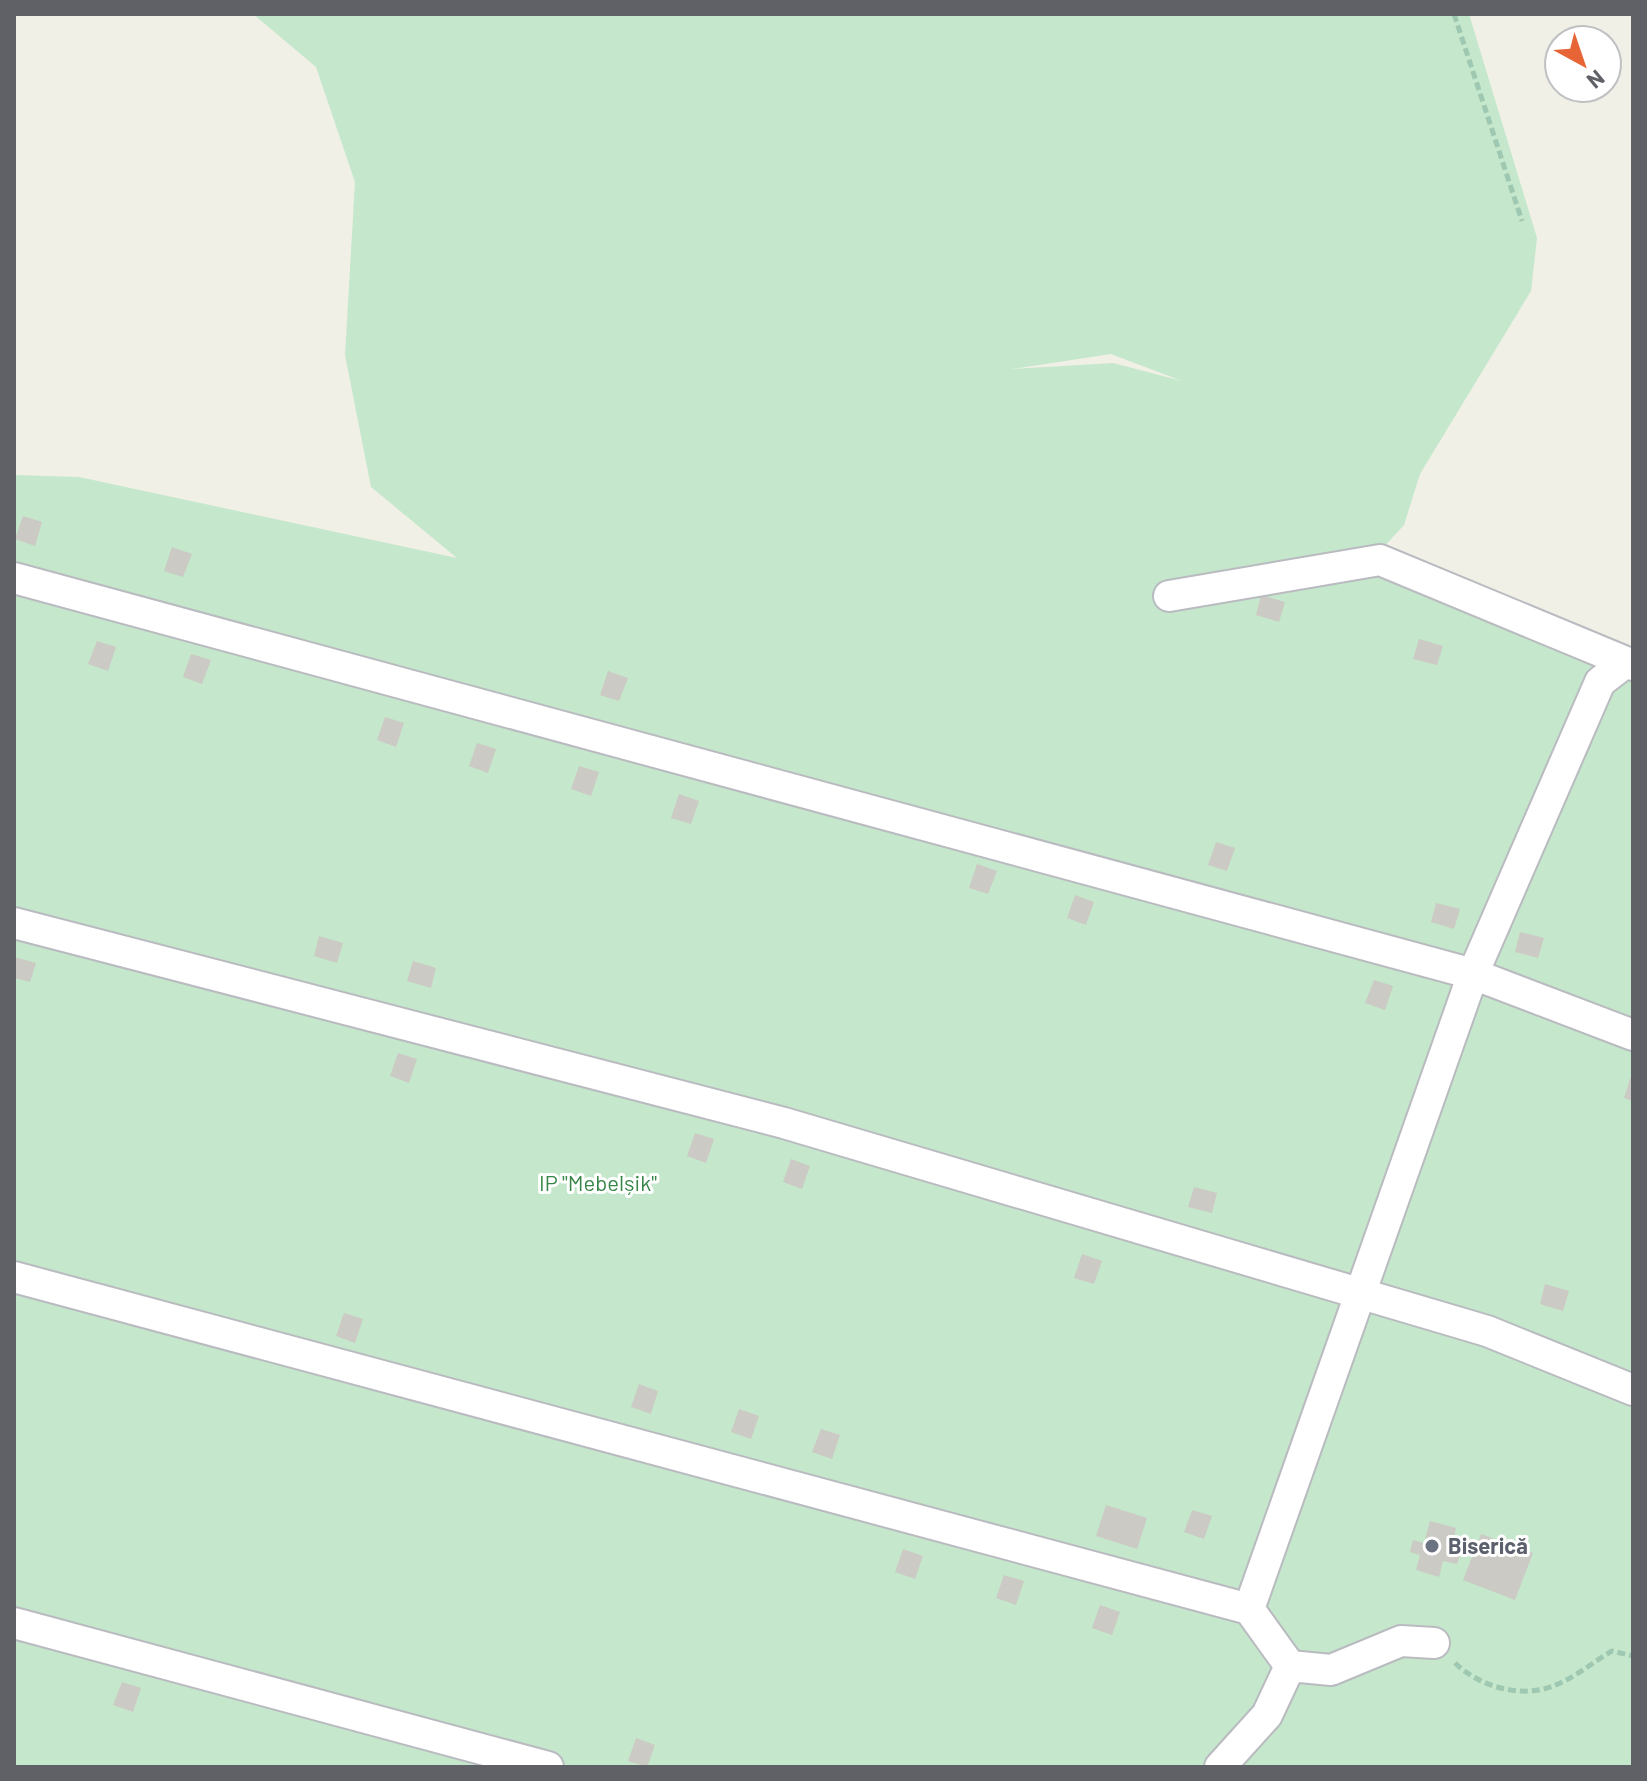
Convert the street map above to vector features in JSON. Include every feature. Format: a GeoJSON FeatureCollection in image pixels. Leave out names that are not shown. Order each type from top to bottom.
{"type":"FeatureCollection","features":[{"type":"Feature","properties":{"kind":"street"},"geometry":{"type":"LineString","coordinates":[[1169,596],[1380,560],[1630,664]]}},
{"type":"Feature","properties":{"kind":"street"},"geometry":{"type":"LineString","coordinates":[[14,578],[1473,974],[1633,1035]]}},
{"type":"Feature","properties":{"kind":"street"},"geometry":{"type":"LineString","coordinates":[[1249,1609],[1473,974],[1600,682],[1630,664]]}},
{"type":"Feature","properties":{"kind":"street"},"geometry":{"type":"LineString","coordinates":[[14,923],[784,1123],[1487,1331],[1633,1390]]}},
{"type":"Feature","properties":{"kind":"street"},"geometry":{"type":"LineString","coordinates":[[14,1277],[1249,1609],[1290,1666],[1331,1670],[1401,1641],[1434,1643]]}},
{"type":"Feature","properties":{"kind":"street"},"geometry":{"type":"LineString","coordinates":[[14,1623],[548,1767]]}},
{"type":"Feature","properties":{"kind":"street"},"geometry":{"type":"LineString","coordinates":[[1220,1767],[1267,1715],[1290,1666]]}},
{"type":"Feature","properties":{"kind":"path"},"geometry":{"type":"LineString","coordinates":[[1454,14],[1522,221]]}},
{"type":"Feature","properties":{"kind":"path"},"geometry":{"type":"LineString","coordinates":[[1434,1643],[1470,1678],[1504,1690],[1552,1687],[1612,1651],[1633,1656]]}},
{"type":"Feature","properties":{"kind":"green space","name":"IP \"Mebelșik\""},"geometry":{"type":"Polygon","coordinates":[[[253,14],[1469,14],[1537,238],[1531,291],[1420,474],[1404,525],[1381,550],[1633,652],[1633,1767],[14,1767],[14,475],[79,477],[457,558],[371,487],[345,355],[355,182],[316,67],[253,14]],[[1111,354],[1012,369],[1113,363],[1182,381],[1111,354]]]}},
{"type":"Feature","properties":{"kind":"building"},"geometry":{"type":"Polygon","coordinates":[[[23,516],[42,522],[35,546],[15,539],[23,516]]]}},
{"type":"Feature","properties":{"kind":"building"},"geometry":{"type":"Polygon","coordinates":[[[172,547],[192,554],[183,577],[164,571],[172,547]]]}},
{"type":"Feature","properties":{"kind":"building"},"geometry":{"type":"Polygon","coordinates":[[[1261,595],[1285,602],[1279,622],[1256,615],[1261,595]]]}},
{"type":"Feature","properties":{"kind":"building"},"geometry":{"type":"Polygon","coordinates":[[[1419,639],[1443,646],[1437,665],[1413,659],[1419,639]]]}},
{"type":"Feature","properties":{"kind":"building"},"geometry":{"type":"Polygon","coordinates":[[[97,641],[116,647],[108,671],[88,664],[97,641]]]}},
{"type":"Feature","properties":{"kind":"building"},"geometry":{"type":"Polygon","coordinates":[[[191,654],[211,660],[202,684],[183,677],[191,654]]]}},
{"type":"Feature","properties":{"kind":"building"},"geometry":{"type":"Polygon","coordinates":[[[608,671],[628,678],[619,701],[600,695],[608,671]]]}},
{"type":"Feature","properties":{"kind":"building"},"geometry":{"type":"Polygon","coordinates":[[[385,717],[404,723],[396,747],[377,740],[385,717]]]}},
{"type":"Feature","properties":{"kind":"building"},"geometry":{"type":"Polygon","coordinates":[[[477,743],[496,749],[488,773],[469,766],[477,743]]]}},
{"type":"Feature","properties":{"kind":"building"},"geometry":{"type":"Polygon","coordinates":[[[579,766],[599,772],[591,796],[571,789],[579,766]]]}},
{"type":"Feature","properties":{"kind":"building"},"geometry":{"type":"Polygon","coordinates":[[[679,794],[699,801],[691,824],[671,818],[679,794]]]}},
{"type":"Feature","properties":{"kind":"building"},"geometry":{"type":"Polygon","coordinates":[[[1216,842],[1235,848],[1227,871],[1208,865],[1216,842]]]}},
{"type":"Feature","properties":{"kind":"building"},"geometry":{"type":"Polygon","coordinates":[[[977,864],[997,871],[988,894],[969,888],[977,864]]]}},
{"type":"Feature","properties":{"kind":"building"},"geometry":{"type":"Polygon","coordinates":[[[1075,895],[1094,902],[1086,925],[1067,918],[1075,895]]]}},
{"type":"Feature","properties":{"kind":"building"},"geometry":{"type":"Polygon","coordinates":[[[1436,903],[1460,909],[1454,929],[1431,922],[1436,903]]]}},
{"type":"Feature","properties":{"kind":"building"},"geometry":{"type":"Polygon","coordinates":[[[1520,932],[1544,938],[1538,958],[1515,952],[1520,932]]]}},
{"type":"Feature","properties":{"kind":"building"},"geometry":{"type":"Polygon","coordinates":[[[319,936],[343,943],[337,963],[314,956],[319,936]]]}},
{"type":"Feature","properties":{"kind":"building"},"geometry":{"type":"Polygon","coordinates":[[[14,957],[36,963],[30,982],[14,978],[14,957]]]}},
{"type":"Feature","properties":{"kind":"building"},"geometry":{"type":"Polygon","coordinates":[[[413,961],[436,968],[431,988],[407,981],[413,961]]]}},
{"type":"Feature","properties":{"kind":"building"},"geometry":{"type":"Polygon","coordinates":[[[1374,980],[1393,986],[1385,1010],[1365,1003],[1374,980]]]}},
{"type":"Feature","properties":{"kind":"building"},"geometry":{"type":"Polygon","coordinates":[[[398,1053],[417,1059],[409,1083],[390,1076],[398,1053]]]}},
{"type":"Feature","properties":{"kind":"building"},"geometry":{"type":"Polygon","coordinates":[[[1633,1073],[1633,1101],[1624,1098],[1633,1073]]]}},
{"type":"Feature","properties":{"kind":"building"},"geometry":{"type":"Polygon","coordinates":[[[695,1133],[714,1139],[706,1163],[687,1156],[695,1133]]]}},
{"type":"Feature","properties":{"kind":"building"},"geometry":{"type":"Polygon","coordinates":[[[791,1159],[810,1166],[802,1189],[783,1182],[791,1159]]]}},
{"type":"Feature","properties":{"kind":"building"},"geometry":{"type":"Polygon","coordinates":[[[1194,1187],[1217,1193],[1212,1213],[1188,1207],[1194,1187]]]}},
{"type":"Feature","properties":{"kind":"building"},"geometry":{"type":"Polygon","coordinates":[[[1082,1254],[1102,1261],[1094,1284],[1074,1278],[1082,1254]]]}},
{"type":"Feature","properties":{"kind":"building"},"geometry":{"type":"Polygon","coordinates":[[[1545,1284],[1569,1291],[1563,1311],[1540,1304],[1545,1284]]]}},
{"type":"Feature","properties":{"kind":"building"},"geometry":{"type":"Polygon","coordinates":[[[344,1313],[363,1319],[355,1343],[336,1336],[344,1313]]]}},
{"type":"Feature","properties":{"kind":"building"},"geometry":{"type":"Polygon","coordinates":[[[639,1384],[658,1391],[651,1414],[631,1407],[639,1384]]]}},
{"type":"Feature","properties":{"kind":"building"},"geometry":{"type":"Polygon","coordinates":[[[739,1409],[759,1416],[751,1439],[731,1432],[739,1409]]]}},
{"type":"Feature","properties":{"kind":"building"},"geometry":{"type":"Polygon","coordinates":[[[821,1429],[840,1435],[832,1459],[812,1452],[821,1429]]]}},
{"type":"Feature","properties":{"kind":"building"},"geometry":{"type":"Polygon","coordinates":[[[1106,1505],[1147,1518],[1137,1549],[1096,1536],[1106,1505]]]}},
{"type":"Feature","properties":{"kind":"building"},"geometry":{"type":"Polygon","coordinates":[[[1192,1510],[1212,1516],[1204,1539],[1184,1532],[1192,1510]]]}},
{"type":"Feature","properties":{"kind":"building","name":"Biserică"},"geometry":{"type":"Polygon","coordinates":[[[1430,1521],[1456,1528],[1451,1550],[1461,1553],[1457,1564],[1443,1561],[1439,1577],[1416,1570],[1420,1555],[1410,1552],[1413,1540],[1424,1543],[1430,1521]]]}},
{"type":"Feature","properties":{"kind":"building"},"geometry":{"type":"Polygon","coordinates":[[[1481,1534],[1533,1553],[1515,1600],[1463,1580],[1481,1534]]]}},
{"type":"Feature","properties":{"kind":"building"},"geometry":{"type":"Polygon","coordinates":[[[903,1549],[923,1556],[915,1579],[895,1572],[903,1549]]]}},
{"type":"Feature","properties":{"kind":"building"},"geometry":{"type":"Polygon","coordinates":[[[1004,1575],[1024,1581],[1016,1605],[996,1598],[1004,1575]]]}},
{"type":"Feature","properties":{"kind":"building"},"geometry":{"type":"Polygon","coordinates":[[[1100,1605],[1120,1612],[1112,1635],[1092,1628],[1100,1605]]]}},
{"type":"Feature","properties":{"kind":"building"},"geometry":{"type":"Polygon","coordinates":[[[122,1682],[141,1688],[133,1712],[113,1705],[122,1682]]]}},
{"type":"Feature","properties":{"kind":"building"},"geometry":{"type":"Polygon","coordinates":[[[636,1738],[655,1745],[647,1767],[628,1761],[636,1738]]]}},
{"type":"Feature","properties":{"kind":"place","name":"Biserică"},"geometry":{"type":"Point","coordinates":[1432,1546]}}]}
